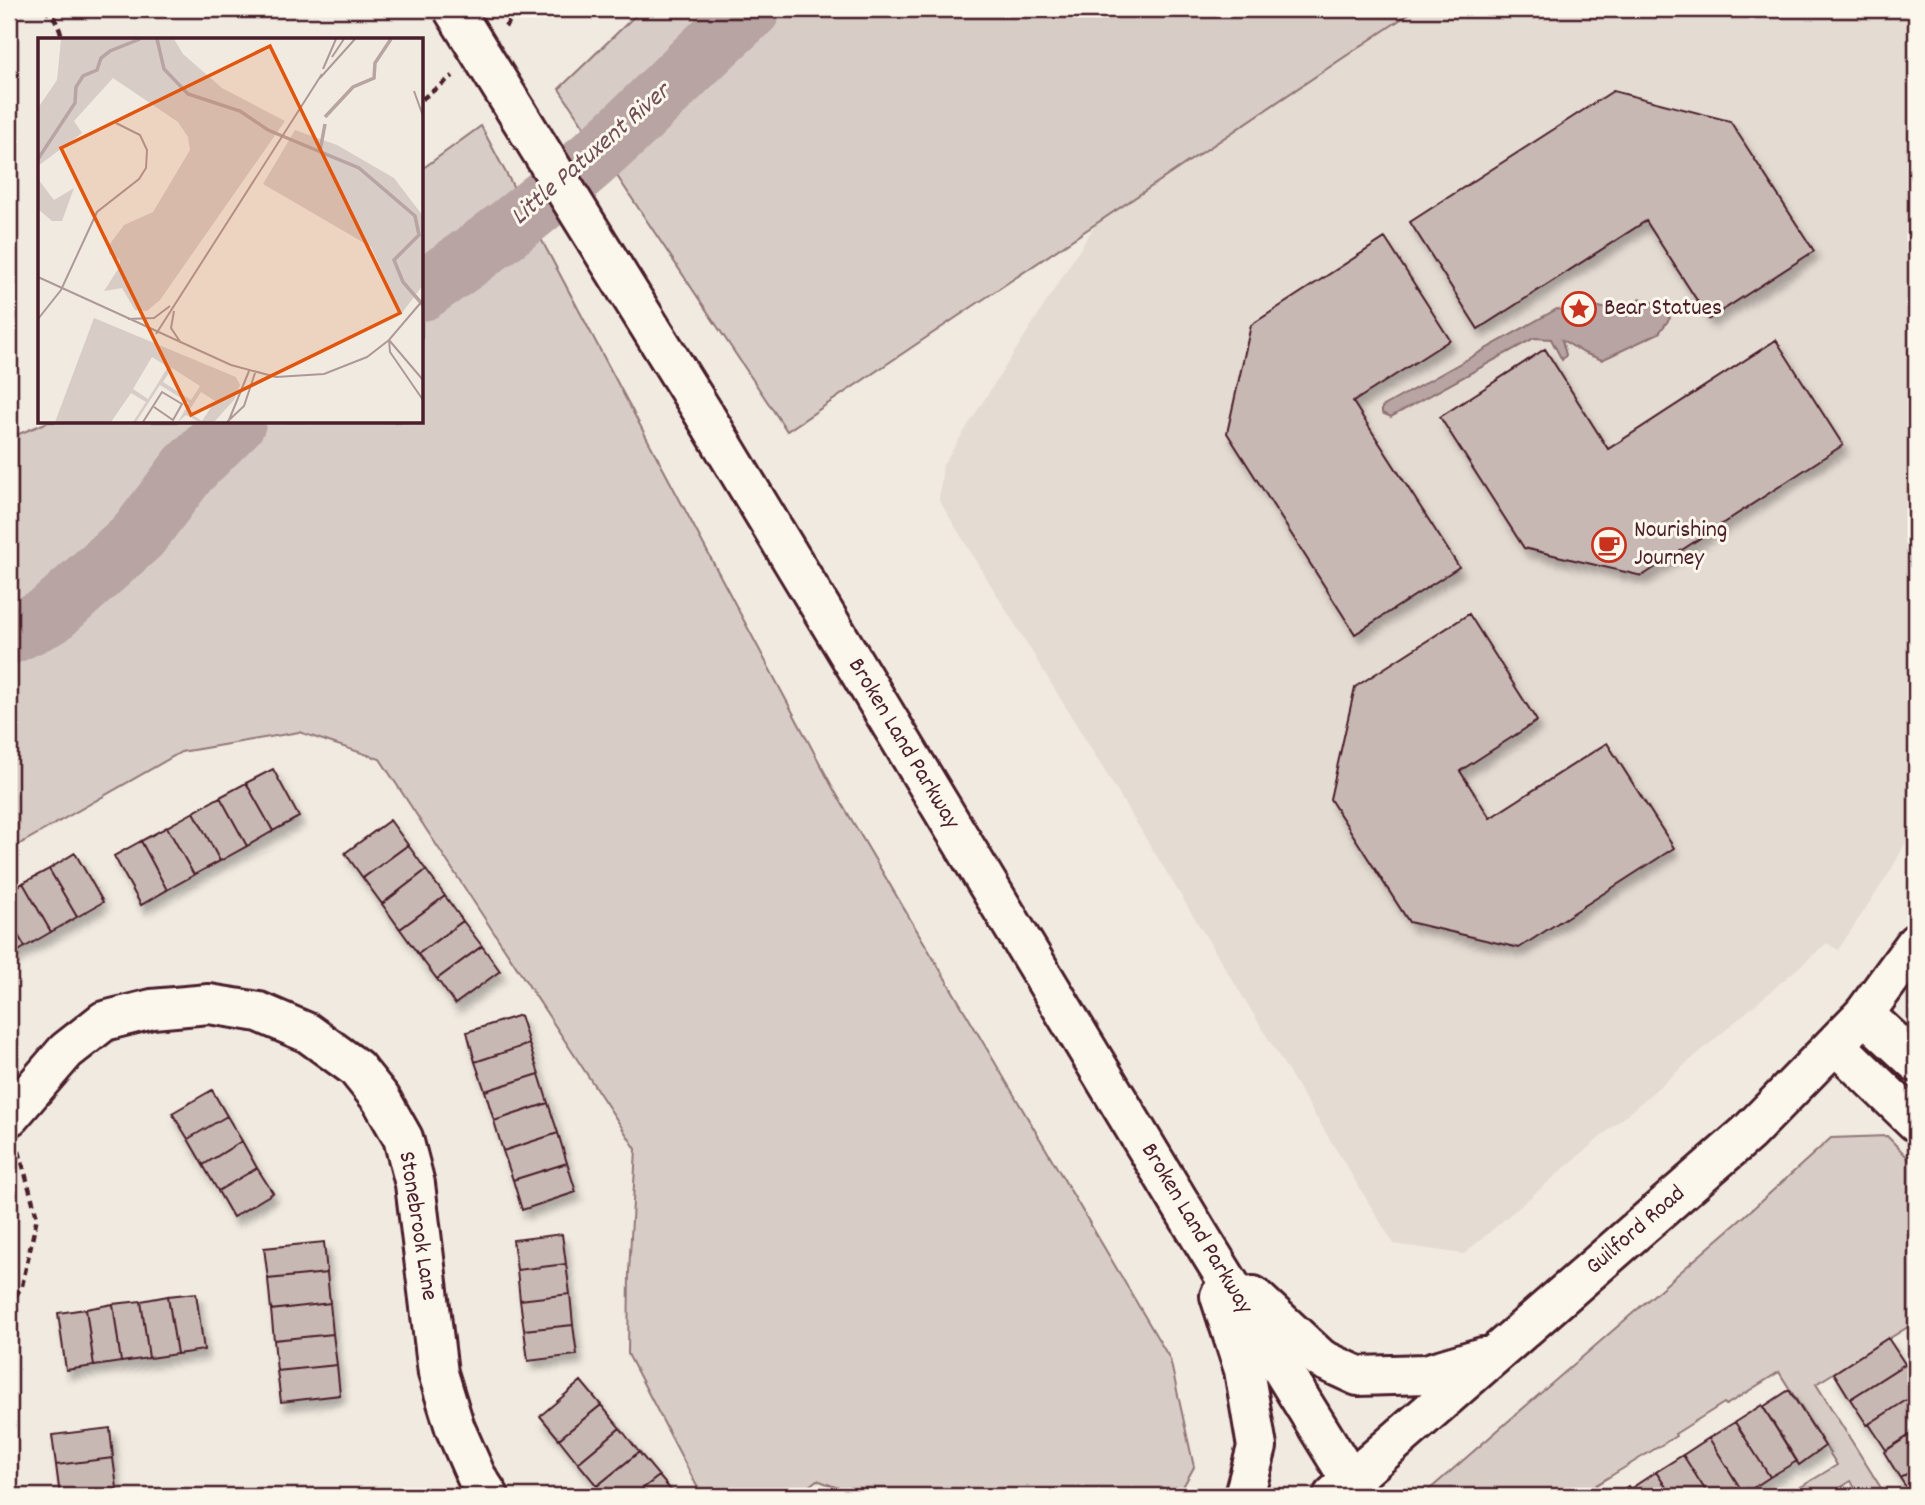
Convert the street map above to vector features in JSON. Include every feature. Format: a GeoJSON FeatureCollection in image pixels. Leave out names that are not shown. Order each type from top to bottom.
{"type":"FeatureCollection","features":[{"type":"Feature","properties":{"kind":"street","name":"Broken Land Parkway"},"geometry":{"type":"LineString","coordinates":[[453,9],[704,414],[1201,1237],[1342,1489]]}},
{"type":"Feature","properties":{"kind":"street","name":"Guilford Road"},"geometry":{"type":"LineString","coordinates":[[1342,1489],[1748,1133],[1864,1014],[1916,943]]}},
{"type":"Feature","properties":{"kind":"street","name":"Stonebrook Lane"},"geometry":{"type":"LineString","coordinates":[[10,1116],[66,1051],[104,1021],[152,1009],[209,1004],[260,1012],[308,1033],[356,1068],[381,1099],[402,1138],[415,1184],[438,1373],[455,1428],[476,1476],[489,1496]]}},
{"type":"Feature","properties":{"kind":"street"},"geometry":{"type":"LineString","coordinates":[[1864,1014],[1916,1062]]}},
{"type":"Feature","properties":{"kind":"street"},"geometry":{"type":"LineString","coordinates":[[1836,1045],[1916,1122]]}},
{"type":"Feature","properties":{"kind":"street"},"geometry":{"type":"LineString","coordinates":[[1201,1237],[1265,1310],[1321,1359],[1358,1376],[1426,1374],[1495,1353]]}},
{"type":"Feature","properties":{"kind":"street"},"geometry":{"type":"LineString","coordinates":[[1201,1237],[1244,1370],[1257,1447],[1244,1496]]}},
{"type":"Feature","properties":{"kind":"path"},"geometry":{"type":"LineString","coordinates":[[44,9],[55,19],[63,38]]}},
{"type":"Feature","properties":{"kind":"path"},"geometry":{"type":"LineString","coordinates":[[9,1306],[22,1286],[37,1217],[10,1116]]}},
{"type":"Feature","properties":{"kind":"shaded area"},"geometry":{"type":"Polygon","coordinates":[[[642,9],[1416,9],[787,431],[559,89],[642,9]]]}},
{"type":"Feature","properties":{"kind":"shaded area"},"geometry":{"type":"Polygon","coordinates":[[[1415,9],[1916,9],[1916,823],[1891,870],[1838,950],[1827,943],[1464,1254],[1394,1244],[939,500],[943,465],[1099,219],[1415,9]]]}},
{"type":"Feature","properties":{"kind":"shaded area"},"geometry":{"type":"Polygon","coordinates":[[[481,126],[834,790],[1170,1359],[1194,1467],[1178,1496],[859,1496],[817,1480],[796,1496],[702,1496],[628,1354],[629,1272],[636,1149],[380,759],[299,732],[181,752],[9,850],[9,438],[43,424],[424,424],[424,168],[481,126]]]}},
{"type":"Feature","properties":{"kind":"shaded area"},"geometry":{"type":"Polygon","coordinates":[[[1640,299],[1661,305],[1670,318],[1659,333],[1602,360],[1562,340],[1566,355],[1562,360],[1551,339],[1534,338],[1391,417],[1382,413],[1382,407],[1557,309],[1583,314],[1594,306],[1623,312],[1640,299]]]}},
{"type":"Feature","properties":{"kind":"shaded area"},"geometry":{"type":"Polygon","coordinates":[[[1887,1136],[1916,1166],[1916,1340],[1908,1327],[1816,1384],[1886,1496],[1861,1496],[1851,1481],[1827,1496],[1786,1496],[1837,1465],[1779,1372],[1726,1405],[1724,1403],[1596,1485],[1602,1496],[1422,1496],[1831,1138],[1887,1136]]]}},
{"type":"Feature","properties":{"kind":"building"},"geometry":{"type":"Polygon","coordinates":[[[1613,91],[1730,121],[1814,251],[1709,319],[1646,221],[1478,329],[1410,222],[1613,91]]]}},
{"type":"Feature","properties":{"kind":"building"},"geometry":{"type":"Polygon","coordinates":[[[1385,238],[1450,340],[1353,402],[1459,567],[1355,634],[1227,433],[1251,325],[1385,238]]]}},
{"type":"Feature","properties":{"kind":"building"},"geometry":{"type":"Polygon","coordinates":[[[1776,340],[1843,445],[1642,576],[1524,548],[1440,417],[1545,349],[1608,449],[1776,340]]]}},
{"type":"Feature","properties":{"kind":"building"},"geometry":{"type":"Polygon","coordinates":[[[1469,614],[1537,721],[1460,771],[1490,818],[1607,743],[1674,848],[1519,948],[1409,922],[1330,799],[1355,687],[1469,614]]]}},
{"type":"Feature","properties":{"kind":"building"},"geometry":{"type":"Polygon","coordinates":[[[273,769],[299,817],[273,831],[246,783],[273,769]]]}},
{"type":"Feature","properties":{"kind":"building"},"geometry":{"type":"Polygon","coordinates":[[[246,783],[273,831],[247,846],[220,797],[246,783]]]}},
{"type":"Feature","properties":{"kind":"building"},"geometry":{"type":"Polygon","coordinates":[[[220,797],[247,846],[220,861],[194,812],[220,797]]]}},
{"type":"Feature","properties":{"kind":"building"},"geometry":{"type":"Polygon","coordinates":[[[194,812],[220,861],[194,875],[167,827],[194,812]]]}},
{"type":"Feature","properties":{"kind":"building"},"geometry":{"type":"Polygon","coordinates":[[[390,820],[408,845],[363,878],[345,853],[390,820]]]}},
{"type":"Feature","properties":{"kind":"building"},"geometry":{"type":"Polygon","coordinates":[[[167,827],[194,875],[167,890],[141,841],[167,827]]]}},
{"type":"Feature","properties":{"kind":"building"},"geometry":{"type":"Polygon","coordinates":[[[141,841],[167,890],[141,905],[114,856],[141,841]]]}},
{"type":"Feature","properties":{"kind":"building"},"geometry":{"type":"Polygon","coordinates":[[[408,845],[426,870],[382,904],[363,878],[408,845]]]}},
{"type":"Feature","properties":{"kind":"building"},"geometry":{"type":"Polygon","coordinates":[[[75,853],[103,902],[77,917],[49,869],[75,853]]]}},
{"type":"Feature","properties":{"kind":"building"},"geometry":{"type":"Polygon","coordinates":[[[49,869],[77,917],[51,932],[23,883],[49,869]]]}},
{"type":"Feature","properties":{"kind":"building"},"geometry":{"type":"Polygon","coordinates":[[[426,870],[445,896],[400,929],[382,904],[426,870]]]}},
{"type":"Feature","properties":{"kind":"building"},"geometry":{"type":"Polygon","coordinates":[[[23,883],[51,932],[25,947],[9,920],[9,892],[23,883]]]}},
{"type":"Feature","properties":{"kind":"building"},"geometry":{"type":"Polygon","coordinates":[[[445,896],[463,921],[418,954],[400,929],[445,896]]]}},
{"type":"Feature","properties":{"kind":"building"},"geometry":{"type":"Polygon","coordinates":[[[9,920],[25,947],[9,957],[9,920]]]}},
{"type":"Feature","properties":{"kind":"building"},"geometry":{"type":"Polygon","coordinates":[[[463,921],[482,946],[437,979],[418,954],[463,921]]]}},
{"type":"Feature","properties":{"kind":"building"},"geometry":{"type":"Polygon","coordinates":[[[482,946],[500,971],[455,1004],[437,979],[482,946]]]}},
{"type":"Feature","properties":{"kind":"building"},"geometry":{"type":"Polygon","coordinates":[[[520,1015],[529,1044],[475,1062],[467,1032],[520,1015]]]}},
{"type":"Feature","properties":{"kind":"building"},"geometry":{"type":"Polygon","coordinates":[[[529,1044],[539,1074],[485,1091],[475,1062],[529,1044]]]}},
{"type":"Feature","properties":{"kind":"building"},"geometry":{"type":"Polygon","coordinates":[[[539,1074],[548,1103],[494,1121],[485,1091],[539,1074]]]}},
{"type":"Feature","properties":{"kind":"building"},"geometry":{"type":"Polygon","coordinates":[[[212,1090],[227,1116],[188,1139],[172,1113],[212,1090]]]}},
{"type":"Feature","properties":{"kind":"building"},"geometry":{"type":"Polygon","coordinates":[[[548,1103],[558,1133],[503,1151],[494,1121],[548,1103]]]}},
{"type":"Feature","properties":{"kind":"building"},"geometry":{"type":"Polygon","coordinates":[[[227,1116],[242,1141],[203,1165],[188,1139],[227,1116]]]}},
{"type":"Feature","properties":{"kind":"building"},"geometry":{"type":"Polygon","coordinates":[[[558,1133],[567,1163],[513,1180],[503,1151],[558,1133]]]}},
{"type":"Feature","properties":{"kind":"building"},"geometry":{"type":"Polygon","coordinates":[[[242,1141],[257,1168],[218,1191],[203,1165],[242,1141]]]}},
{"type":"Feature","properties":{"kind":"building"},"geometry":{"type":"Polygon","coordinates":[[[567,1163],[576,1192],[522,1210],[513,1180],[567,1163]]]}},
{"type":"Feature","properties":{"kind":"building"},"geometry":{"type":"Polygon","coordinates":[[[257,1168],[273,1193],[233,1217],[218,1191],[257,1168]]]}},
{"type":"Feature","properties":{"kind":"building"},"geometry":{"type":"Polygon","coordinates":[[[562,1234],[566,1264],[517,1270],[513,1240],[562,1234]]]}},
{"type":"Feature","properties":{"kind":"building"},"geometry":{"type":"Polygon","coordinates":[[[324,1242],[327,1273],[268,1279],[264,1248],[324,1242]]]}},
{"type":"Feature","properties":{"kind":"building"},"geometry":{"type":"Polygon","coordinates":[[[566,1264],[570,1294],[520,1300],[517,1270],[566,1264]]]}},
{"type":"Feature","properties":{"kind":"building"},"geometry":{"type":"Polygon","coordinates":[[[327,1273],[330,1303],[271,1310],[268,1279],[327,1273]]]}},
{"type":"Feature","properties":{"kind":"building"},"geometry":{"type":"Polygon","coordinates":[[[196,1293],[204,1350],[177,1354],[168,1296],[196,1293]]]}},
{"type":"Feature","properties":{"kind":"building"},"geometry":{"type":"Polygon","coordinates":[[[570,1294],[573,1325],[524,1330],[520,1300],[570,1294]]]}},
{"type":"Feature","properties":{"kind":"building"},"geometry":{"type":"Polygon","coordinates":[[[168,1296],[177,1354],[149,1358],[141,1301],[168,1296]]]}},
{"type":"Feature","properties":{"kind":"building"},"geometry":{"type":"Polygon","coordinates":[[[141,1301],[149,1358],[121,1362],[113,1304],[141,1301]]]}},
{"type":"Feature","properties":{"kind":"building"},"geometry":{"type":"Polygon","coordinates":[[[330,1303],[333,1334],[274,1340],[271,1310],[330,1303]]]}},
{"type":"Feature","properties":{"kind":"building"},"geometry":{"type":"Polygon","coordinates":[[[113,1304],[121,1362],[94,1366],[86,1309],[113,1304]]]}},
{"type":"Feature","properties":{"kind":"building"},"geometry":{"type":"Polygon","coordinates":[[[86,1309],[94,1366],[66,1370],[58,1313],[86,1309]]]}},
{"type":"Feature","properties":{"kind":"building"},"geometry":{"type":"Polygon","coordinates":[[[573,1325],[577,1355],[528,1361],[524,1330],[573,1325]]]}},
{"type":"Feature","properties":{"kind":"building"},"geometry":{"type":"Polygon","coordinates":[[[333,1334],[337,1365],[277,1371],[274,1340],[333,1334]]]}},
{"type":"Feature","properties":{"kind":"building"},"geometry":{"type":"Polygon","coordinates":[[[1888,1338],[1905,1364],[1850,1399],[1834,1373],[1888,1338]]]}},
{"type":"Feature","properties":{"kind":"building"},"geometry":{"type":"Polygon","coordinates":[[[1905,1364],[1916,1383],[1916,1394],[1867,1425],[1850,1399],[1905,1364]]]}},
{"type":"Feature","properties":{"kind":"building"},"geometry":{"type":"Polygon","coordinates":[[[337,1365],[340,1395],[281,1402],[277,1371],[337,1365]]]}},
{"type":"Feature","properties":{"kind":"building"},"geometry":{"type":"Polygon","coordinates":[[[581,1381],[601,1405],[559,1439],[540,1416],[581,1381]]]}},
{"type":"Feature","properties":{"kind":"building"},"geometry":{"type":"Polygon","coordinates":[[[1789,1390],[1825,1446],[1799,1465],[1763,1407],[1789,1390]]]}},
{"type":"Feature","properties":{"kind":"building"},"geometry":{"type":"Polygon","coordinates":[[[1916,1394],[1916,1431],[1886,1450],[1869,1424],[1916,1394]]]}},
{"type":"Feature","properties":{"kind":"building"},"geometry":{"type":"Polygon","coordinates":[[[601,1405],[620,1428],[578,1463],[559,1439],[601,1405]]]}},
{"type":"Feature","properties":{"kind":"building"},"geometry":{"type":"Polygon","coordinates":[[[1762,1405],[1797,1461],[1770,1477],[1735,1422],[1762,1405]]]}},
{"type":"Feature","properties":{"kind":"building"},"geometry":{"type":"Polygon","coordinates":[[[1735,1422],[1770,1477],[1744,1494],[1709,1438],[1735,1422]]]}},
{"type":"Feature","properties":{"kind":"building"},"geometry":{"type":"Polygon","coordinates":[[[110,1428],[113,1458],[56,1465],[52,1435],[110,1428]]]}},
{"type":"Feature","properties":{"kind":"building"},"geometry":{"type":"Polygon","coordinates":[[[620,1428],[639,1452],[597,1486],[578,1463],[620,1428]]]}},
{"type":"Feature","properties":{"kind":"building"},"geometry":{"type":"Polygon","coordinates":[[[1916,1431],[1916,1468],[1900,1478],[1884,1452],[1916,1431]]]}},
{"type":"Feature","properties":{"kind":"building"},"geometry":{"type":"Polygon","coordinates":[[[1709,1438],[1742,1491],[1735,1496],[1709,1496],[1683,1455],[1709,1438]]]}},
{"type":"Feature","properties":{"kind":"building"},"geometry":{"type":"Polygon","coordinates":[[[639,1452],[659,1476],[633,1496],[605,1496],[597,1486],[639,1452]]]}},
{"type":"Feature","properties":{"kind":"building"},"geometry":{"type":"Polygon","coordinates":[[[1683,1455],[1709,1496],[1672,1496],[1656,1472],[1683,1455]]]}},
{"type":"Feature","properties":{"kind":"building"},"geometry":{"type":"Polygon","coordinates":[[[113,1458],[117,1488],[60,1496],[56,1465],[113,1458]]]}},
{"type":"Feature","properties":{"kind":"building"},"geometry":{"type":"Polygon","coordinates":[[[1916,1468],[1916,1496],[1912,1496],[1900,1478],[1916,1468]]]}},
{"type":"Feature","properties":{"kind":"building"},"geometry":{"type":"Polygon","coordinates":[[[1656,1472],[1672,1496],[1635,1496],[1630,1489],[1656,1472]]]}},
{"type":"Feature","properties":{"kind":"building"},"geometry":{"type":"Polygon","coordinates":[[[659,1476],[676,1496],[633,1496],[659,1476]]]}},
{"type":"Feature","properties":{"kind":"building"},"geometry":{"type":"Polygon","coordinates":[[[1628,1486],[1635,1496],[1613,1496],[1628,1486]]]}},
{"type":"Feature","properties":{"kind":"building"},"geometry":{"type":"Polygon","coordinates":[[[117,1488],[118,1496],[60,1496],[117,1488]]]}},
{"type":"Feature","properties":{"kind":"waterway","name":"Little Patuxent River"},"geometry":{"type":"LineString","coordinates":[[424,290],[499,236],[572,177],[751,9]]}},
{"type":"Feature","properties":{"kind":"waterway","name":"Little Patuxent River"},"geometry":{"type":"LineString","coordinates":[[9,635],[49,616],[139,535],[188,470],[234,424]]}},
{"type":"Feature","properties":{"kind":"place","name":"Bear Statues"},"geometry":{"type":"Point","coordinates":[1579,309]}},
{"type":"Feature","properties":{"kind":"place","name":"Nourishing Journey"},"geometry":{"type":"Point","coordinates":[1609,545]}}]}
